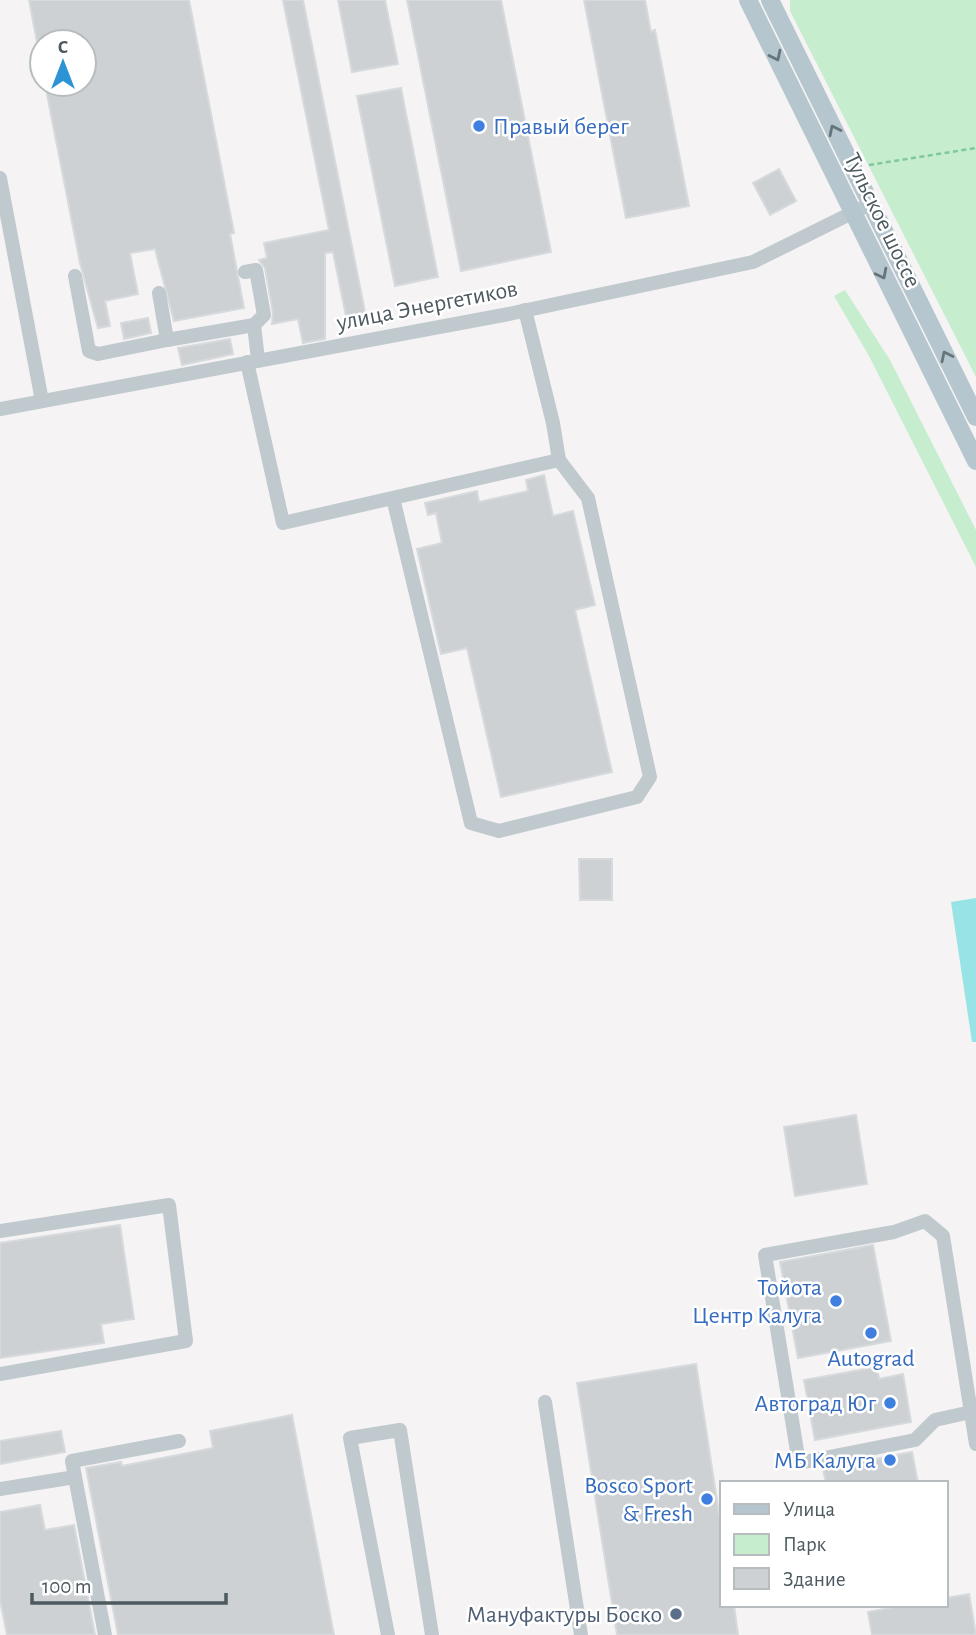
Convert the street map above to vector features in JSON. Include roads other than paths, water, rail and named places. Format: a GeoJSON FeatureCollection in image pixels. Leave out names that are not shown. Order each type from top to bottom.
{"type":"FeatureCollection","features":[{"type":"Feature","properties":{"kind":"main road","name":"Тульское шоссе"},"geometry":{"type":"LineString","coordinates":[[748,0],[976,461]]}},
{"type":"Feature","properties":{"kind":"main road","name":"Тульское шоссе"},"geometry":{"type":"LineString","coordinates":[[770,0],[976,417]]}},
{"type":"Feature","properties":{"kind":"street"},"geometry":{"type":"LineString","coordinates":[[0,178],[42,401]]}},
{"type":"Feature","properties":{"kind":"street","name":"улица Энергетиков"},"geometry":{"type":"LineString","coordinates":[[0,409],[525,310],[753,262],[870,204]]}},
{"type":"Feature","properties":{"kind":"street"},"geometry":{"type":"LineString","coordinates":[[75,276],[89,351],[98,355],[254,325],[264,315],[256,270],[245,272]]}},
{"type":"Feature","properties":{"kind":"street"},"geometry":{"type":"LineString","coordinates":[[159,293],[167,340]]}},
{"type":"Feature","properties":{"kind":"street"},"geometry":{"type":"LineString","coordinates":[[393,498],[471,822],[499,831],[637,797],[650,777],[588,498],[559,460],[553,424],[525,310]]}},
{"type":"Feature","properties":{"kind":"street"},"geometry":{"type":"LineString","coordinates":[[254,325],[253,361],[283,523],[559,460]]}},
{"type":"Feature","properties":{"kind":"street"},"geometry":{"type":"LineString","coordinates":[[0,1231],[169,1205],[186,1341],[0,1374]]}},
{"type":"Feature","properties":{"kind":"street"},"geometry":{"type":"LineString","coordinates":[[971,1412],[935,1420],[915,1440],[799,1462],[765,1255],[894,1231],[925,1221],[943,1236],[971,1412],[976,1444]]}},
{"type":"Feature","properties":{"kind":"street"},"geometry":{"type":"LineString","coordinates":[[545,1402],[581,1635]]}},
{"type":"Feature","properties":{"kind":"street"},"geometry":{"type":"LineString","coordinates":[[388,1635],[349,1438],[400,1430],[432,1635]]}},
{"type":"Feature","properties":{"kind":"street"},"geometry":{"type":"LineString","coordinates":[[105,1635],[72,1461],[179,1441]]}},
{"type":"Feature","properties":{"kind":"street"},"geometry":{"type":"LineString","coordinates":[[0,1489],[75,1477]]}},
{"type":"Feature","properties":{"kind":"water"},"geometry":{"type":"Polygon","coordinates":[[[976,898],[976,1042],[972,1042],[951,902],[976,898]]]}},
{"type":"Feature","properties":{"kind":"place","name":"Правый берег"},"geometry":{"type":"Point","coordinates":[479,126]}},
{"type":"Feature","properties":{"kind":"place","name":"Тойота Центр Калуга"},"geometry":{"type":"Point","coordinates":[836,1301]}},
{"type":"Feature","properties":{"kind":"place","name":"Autograd"},"geometry":{"type":"Point","coordinates":[871,1333]}},
{"type":"Feature","properties":{"kind":"place","name":"Автоград Юг"},"geometry":{"type":"Point","coordinates":[890,1403]}},
{"type":"Feature","properties":{"kind":"place","name":"МБ Калуга"},"geometry":{"type":"Point","coordinates":[890,1460]}},
{"type":"Feature","properties":{"kind":"place","name":"Bosco Sport & Fresh"},"geometry":{"type":"Point","coordinates":[707,1499]}},
{"type":"Feature","properties":{"kind":"place","name":"Мануфактуры Боско"},"geometry":{"type":"Point","coordinates":[676,1614]}}]}
